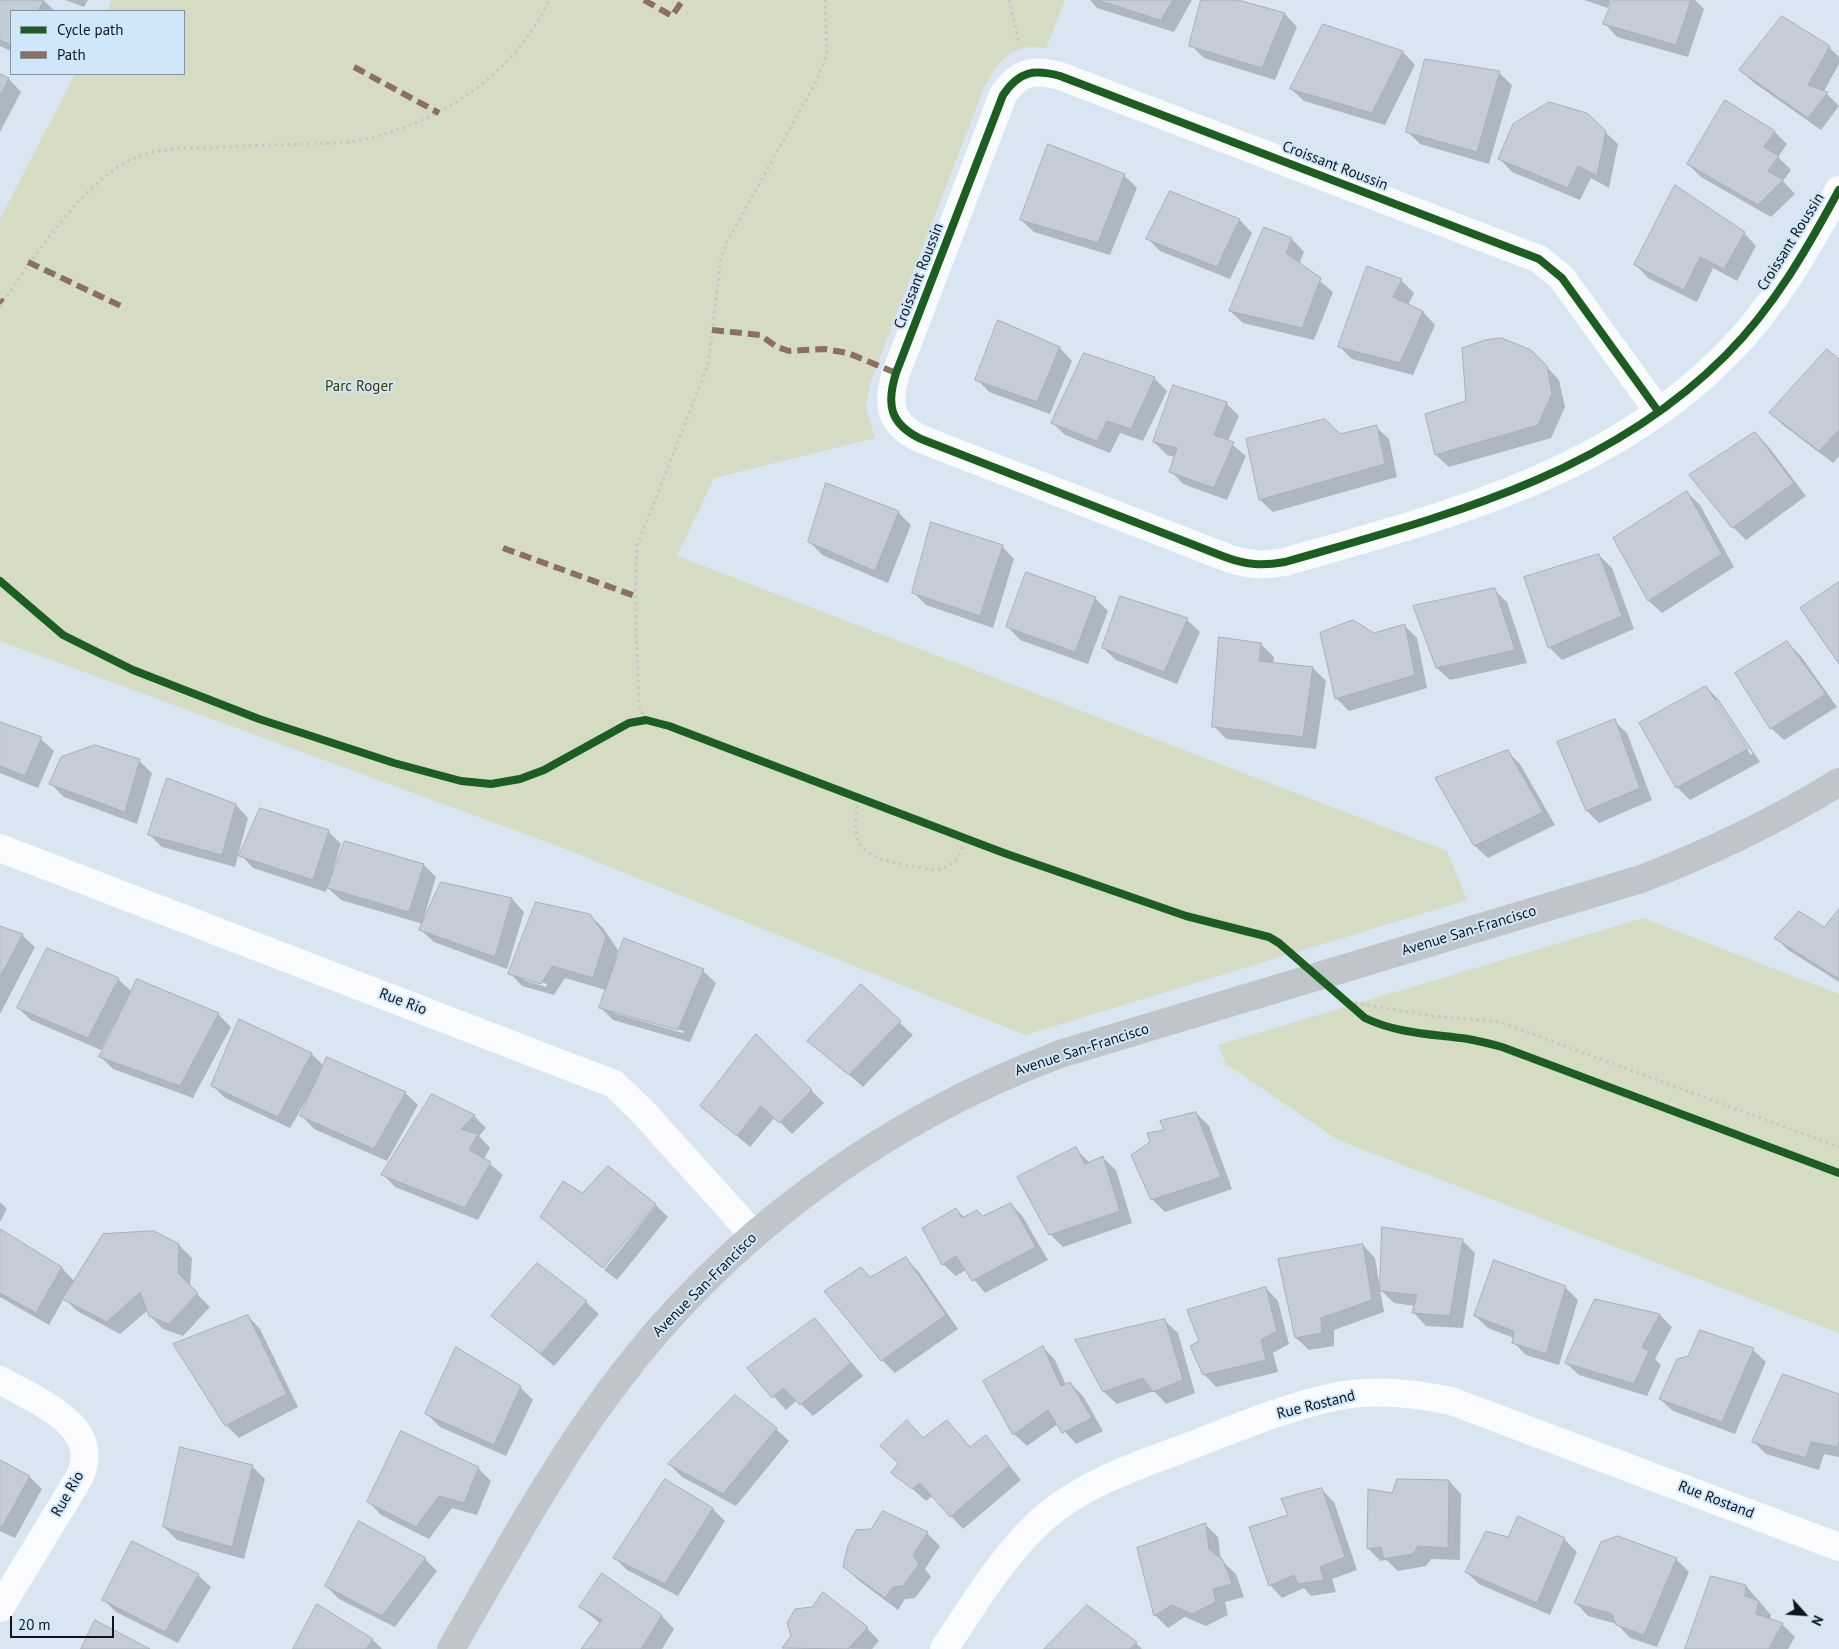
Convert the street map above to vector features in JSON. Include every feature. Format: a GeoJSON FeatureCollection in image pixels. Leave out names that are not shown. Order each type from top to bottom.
{"type":"FeatureCollection","features":[{"type":"Feature","properties":{"kind":"street","name":"Croissant Roussin"},"geometry":{"type":"LineString","coordinates":[[1658,412],[1562,278],[1539,259],[1079,83],[1042,71],[1026,74],[1019,78],[1011,83],[1003,95],[896,374],[889,399],[899,424],[906,432],[920,439],[1225,558],[1262,566],[1285,562],[1452,513],[1525,486],[1594,453],[1658,412],[1707,373],[1752,326],[1796,266],[1839,190]]}},
{"type":"Feature","properties":{"kind":"street","name":"Avenue San-Francisco"},"geometry":{"type":"LineString","coordinates":[[451,1649],[527,1518],[582,1429],[613,1386],[653,1337],[753,1234],[877,1145],[942,1106],[1020,1069],[1060,1054],[1641,879],[1686,862],[1762,827],[1839,782]]}},
{"type":"Feature","properties":{"kind":"street","name":"Rue Rio"},"geometry":{"type":"LineString","coordinates":[[0,848],[614,1084],[642,1111],[753,1234]]}},
{"type":"Feature","properties":{"kind":"street","name":"Rue Rio"},"geometry":{"type":"LineString","coordinates":[[0,1380],[72,1424],[82,1437],[86,1452],[84,1466],[78,1478],[0,1608]]}},
{"type":"Feature","properties":{"kind":"street","name":"Rue Rostand"},"geometry":{"type":"LineString","coordinates":[[944,1649],[1025,1537],[1065,1502],[1087,1488],[1122,1472],[1258,1420],[1338,1396],[1396,1393],[1423,1395],[1451,1401],[1839,1547]]}},
{"type":"Feature","properties":{"kind":"path"},"geometry":{"type":"LineString","coordinates":[[0,307],[28,262],[95,185],[116,168],[140,156],[170,149],[345,143],[372,139],[402,129],[439,113],[494,74],[518,51],[530,35],[549,0]]}},
{"type":"Feature","properties":{"kind":"path"},"geometry":{"type":"LineString","coordinates":[[646,721],[639,705],[635,596],[637,546],[708,365],[721,258],[727,242],[816,80],[827,54],[825,0]]}},
{"type":"Feature","properties":{"kind":"path"},"geometry":{"type":"LineString","coordinates":[[1009,0],[1020,46]]}},
{"type":"Feature","properties":{"kind":"path"},"geometry":{"type":"LineString","coordinates":[[850,796],[868,803]]}},
{"type":"Feature","properties":{"kind":"path"},"geometry":{"type":"LineString","coordinates":[[859,799],[854,822],[856,836],[874,856],[892,862],[925,868],[946,868],[954,862],[970,841],[958,836]]}},
{"type":"Feature","properties":{"kind":"path"},"geometry":{"type":"LineString","coordinates":[[1318,976],[1360,1014]]}},
{"type":"Feature","properties":{"kind":"path"},"geometry":{"type":"LineString","coordinates":[[1348,1002],[1423,1014],[1500,1022],[1839,1147]]}},
{"type":"Feature","properties":{"kind":"green space","name":"Parc Roger"},"geometry":{"type":"Polygon","coordinates":[[[112,0],[1065,0],[1046,49],[1035,47],[1015,51],[1000,62],[984,88],[870,383],[866,408],[875,438],[714,478],[677,556],[1447,851],[1467,900],[1025,1035],[563,848],[0,641],[0,219],[74,75],[185,75],[185,10],[107,10],[112,0]]]}},
{"type":"Feature","properties":{"kind":"green space"},"geometry":{"type":"Polygon","coordinates":[[[1643,918],[1839,994],[1839,1333],[1338,1140],[1226,1064],[1218,1045],[1643,918]]]}},
{"type":"Feature","properties":{"kind":"building"},"geometry":{"type":"Polygon","coordinates":[[[0,0],[44,0],[39,10],[10,10],[10,45],[0,40],[0,0]]]}},
{"type":"Feature","properties":{"kind":"building"},"geometry":{"type":"Polygon","coordinates":[[[1098,0],[1173,0],[1161,20],[1098,0]]]}},
{"type":"Feature","properties":{"kind":"building"},"geometry":{"type":"Polygon","coordinates":[[[1201,0],[1238,0],[1285,13],[1262,68],[1189,46],[1201,0]]]}},
{"type":"Feature","properties":{"kind":"building"},"geometry":{"type":"Polygon","coordinates":[[[1613,0],[1691,0],[1676,45],[1603,24],[1613,0]]]}},
{"type":"Feature","properties":{"kind":"building"},"geometry":{"type":"Polygon","coordinates":[[[1782,16],[1830,46],[1808,85],[1828,92],[1808,118],[1739,70],[1782,16]]]}},
{"type":"Feature","properties":{"kind":"building"},"geometry":{"type":"Polygon","coordinates":[[[1323,24],[1403,51],[1372,113],[1290,89],[1323,24]]]}},
{"type":"Feature","properties":{"kind":"building"},"geometry":{"type":"Polygon","coordinates":[[[1425,59],[1500,71],[1477,152],[1406,132],[1425,59]]]}},
{"type":"Feature","properties":{"kind":"building"},"geometry":{"type":"Polygon","coordinates":[[[0,74],[9,78],[0,96],[0,74]]]}},
{"type":"Feature","properties":{"kind":"building"},"geometry":{"type":"Polygon","coordinates":[[[1725,100],[1775,131],[1764,147],[1779,156],[1768,171],[1783,180],[1758,205],[1687,164],[1725,100]]]}},
{"type":"Feature","properties":{"kind":"building"},"geometry":{"type":"Polygon","coordinates":[[[1549,102],[1587,113],[1606,131],[1597,176],[1578,166],[1568,188],[1498,159],[1513,124],[1549,102]]]}},
{"type":"Feature","properties":{"kind":"building"},"geometry":{"type":"Polygon","coordinates":[[[1048,144],[1125,174],[1098,243],[1020,220],[1048,144]]]}},
{"type":"Feature","properties":{"kind":"building"},"geometry":{"type":"Polygon","coordinates":[[[1675,185],[1745,232],[1724,269],[1700,257],[1684,290],[1634,265],[1675,185]]]}},
{"type":"Feature","properties":{"kind":"building"},"geometry":{"type":"Polygon","coordinates":[[[1170,191],[1240,219],[1217,267],[1146,239],[1170,191]]]}},
{"type":"Feature","properties":{"kind":"building"},"geometry":{"type":"Polygon","coordinates":[[[1264,227],[1292,238],[1286,253],[1321,278],[1302,328],[1229,311],[1264,227]]]}},
{"type":"Feature","properties":{"kind":"building"},"geometry":{"type":"Polygon","coordinates":[[[1367,266],[1402,279],[1393,297],[1423,311],[1400,363],[1338,347],[1367,266]]]}},
{"type":"Feature","properties":{"kind":"building"},"geometry":{"type":"Polygon","coordinates":[[[998,320],[1060,347],[1037,402],[975,380],[998,320]]]}},
{"type":"Feature","properties":{"kind":"building"},"geometry":{"type":"Polygon","coordinates":[[[1502,338],[1531,350],[1547,366],[1552,394],[1538,425],[1435,455],[1425,414],[1466,401],[1462,348],[1485,340],[1502,338]]]}},
{"type":"Feature","properties":{"kind":"building"},"geometry":{"type":"Polygon","coordinates":[[[1827,349],[1839,359],[1839,430],[1819,451],[1769,413],[1827,349]]]}},
{"type":"Feature","properties":{"kind":"building"},"geometry":{"type":"Polygon","coordinates":[[[1084,353],[1155,377],[1131,429],[1107,421],[1097,441],[1051,423],[1084,353]]]}},
{"type":"Feature","properties":{"kind":"building"},"geometry":{"type":"Polygon","coordinates":[[[1173,385],[1227,402],[1214,435],[1234,442],[1214,488],[1169,472],[1177,448],[1153,442],[1173,385]]]}},
{"type":"Feature","properties":{"kind":"building"},"geometry":{"type":"Polygon","coordinates":[[[1325,419],[1340,434],[1377,425],[1385,464],[1259,500],[1246,439],[1325,419]]]}},
{"type":"Feature","properties":{"kind":"building"},"geometry":{"type":"Polygon","coordinates":[[[1755,432],[1794,483],[1732,528],[1689,475],[1755,432]]]}},
{"type":"Feature","properties":{"kind":"building"},"geometry":{"type":"Polygon","coordinates":[[[826,483],[899,511],[875,571],[808,542],[826,483]]]}},
{"type":"Feature","properties":{"kind":"building"},"geometry":{"type":"Polygon","coordinates":[[[1687,491],[1722,554],[1648,601],[1613,538],[1687,491]]]}},
{"type":"Feature","properties":{"kind":"building"},"geometry":{"type":"Polygon","coordinates":[[[931,522],[1003,545],[980,616],[912,593],[931,522]]]}},
{"type":"Feature","properties":{"kind":"building"},"geometry":{"type":"Polygon","coordinates":[[[1599,554],[1622,616],[1548,648],[1524,577],[1599,554]]]}},
{"type":"Feature","properties":{"kind":"building"},"geometry":{"type":"Polygon","coordinates":[[[1026,572],[1096,597],[1075,652],[1006,627],[1026,572]]]}},
{"type":"Feature","properties":{"kind":"building"},"geometry":{"type":"Polygon","coordinates":[[[1839,582],[1839,664],[1800,608],[1839,582]]]}},
{"type":"Feature","properties":{"kind":"building"},"geometry":{"type":"Polygon","coordinates":[[[1495,588],[1515,650],[1436,668],[1413,606],[1495,588]]]}},
{"type":"Feature","properties":{"kind":"building"},"geometry":{"type":"Polygon","coordinates":[[[1120,596],[1188,618],[1164,672],[1102,648],[1120,596]]]}},
{"type":"Feature","properties":{"kind":"building"},"geometry":{"type":"Polygon","coordinates":[[[1353,620],[1374,633],[1405,624],[1415,675],[1335,699],[1320,633],[1353,620]]]}},
{"type":"Feature","properties":{"kind":"building"},"geometry":{"type":"Polygon","coordinates":[[[1219,637],[1261,643],[1259,661],[1313,667],[1303,737],[1212,727],[1219,637]]]}},
{"type":"Feature","properties":{"kind":"building"},"geometry":{"type":"Polygon","coordinates":[[[1787,641],[1826,694],[1770,729],[1735,673],[1787,641]]]}},
{"type":"Feature","properties":{"kind":"building"},"geometry":{"type":"Polygon","coordinates":[[[1706,686],[1748,749],[1676,788],[1639,723],[1706,686]]]}},
{"type":"Feature","properties":{"kind":"building"},"geometry":{"type":"Polygon","coordinates":[[[1615,719],[1640,788],[1586,811],[1557,742],[1615,719]]]}},
{"type":"Feature","properties":{"kind":"building"},"geometry":{"type":"Polygon","coordinates":[[[0,722],[42,737],[25,776],[0,766],[0,722]]]}},
{"type":"Feature","properties":{"kind":"building"},"geometry":{"type":"Polygon","coordinates":[[[95,745],[140,759],[125,812],[49,784],[61,757],[95,745]]]}},
{"type":"Feature","properties":{"kind":"building"},"geometry":{"type":"Polygon","coordinates":[[[1508,750],[1543,812],[1474,846],[1435,778],[1508,750]]]}},
{"type":"Feature","properties":{"kind":"building"},"geometry":{"type":"Polygon","coordinates":[[[167,778],[236,804],[222,855],[148,835],[167,778]]]}},
{"type":"Feature","properties":{"kind":"building"},"geometry":{"type":"Polygon","coordinates":[[[260,808],[329,830],[313,880],[239,856],[260,808]]]}},
{"type":"Feature","properties":{"kind":"building"},"geometry":{"type":"Polygon","coordinates":[[[345,841],[424,864],[409,912],[327,888],[345,841]]]}},
{"type":"Feature","properties":{"kind":"building"},"geometry":{"type":"Polygon","coordinates":[[[441,882],[512,898],[495,957],[419,930],[441,882]]]}},
{"type":"Feature","properties":{"kind":"building"},"geometry":{"type":"Polygon","coordinates":[[[536,902],[590,914],[606,937],[593,978],[552,966],[541,984],[508,974],[536,902]]]}},
{"type":"Feature","properties":{"kind":"building"},"geometry":{"type":"Polygon","coordinates":[[[1839,909],[1839,979],[1774,938],[1799,911],[1824,927],[1839,909]]]}},
{"type":"Feature","properties":{"kind":"building"},"geometry":{"type":"Polygon","coordinates":[[[0,926],[23,934],[0,977],[0,926]]]}},
{"type":"Feature","properties":{"kind":"building"},"geometry":{"type":"Polygon","coordinates":[[[624,938],[704,969],[678,1030],[599,1008],[624,938]]]}},
{"type":"Feature","properties":{"kind":"building"},"geometry":{"type":"Polygon","coordinates":[[[47,948],[119,978],[88,1038],[17,1008],[47,948]]]}},
{"type":"Feature","properties":{"kind":"building"},"geometry":{"type":"Polygon","coordinates":[[[137,979],[219,1013],[180,1086],[99,1057],[137,979]]]}},
{"type":"Feature","properties":{"kind":"building"},"geometry":{"type":"Polygon","coordinates":[[[861,984],[901,1021],[849,1075],[807,1041],[861,984]]]}},
{"type":"Feature","properties":{"kind":"building"},"geometry":{"type":"Polygon","coordinates":[[[239,1019],[312,1053],[278,1117],[211,1086],[239,1019]]]}},
{"type":"Feature","properties":{"kind":"building"},"geometry":{"type":"Polygon","coordinates":[[[756,1034],[812,1090],[779,1123],[761,1106],[737,1136],[700,1106],[756,1034]]]}},
{"type":"Feature","properties":{"kind":"building"},"geometry":{"type":"Polygon","coordinates":[[[327,1057],[406,1092],[374,1149],[300,1116],[327,1057]]]}},
{"type":"Feature","properties":{"kind":"building"},"geometry":{"type":"Polygon","coordinates":[[[432,1094],[475,1115],[461,1129],[478,1134],[469,1150],[491,1162],[465,1208],[381,1175],[432,1094]]]}},
{"type":"Feature","properties":{"kind":"building"},"geometry":{"type":"Polygon","coordinates":[[[1196,1112],[1221,1177],[1151,1200],[1131,1155],[1150,1142],[1147,1133],[1164,1130],[1160,1121],[1196,1112]]]}},
{"type":"Feature","properties":{"kind":"building"},"geometry":{"type":"Polygon","coordinates":[[[1076,1147],[1085,1164],[1103,1156],[1120,1211],[1049,1235],[1017,1177],[1076,1147]]]}},
{"type":"Feature","properties":{"kind":"building"},"geometry":{"type":"Polygon","coordinates":[[[608,1166],[656,1204],[603,1268],[540,1217],[563,1181],[582,1193],[608,1166]]]}},
{"type":"Feature","properties":{"kind":"building"},"geometry":{"type":"Polygon","coordinates":[[[1011,1203],[1036,1247],[972,1281],[956,1256],[942,1265],[922,1228],[956,1208],[962,1218],[977,1210],[982,1216],[1011,1203]]]}},
{"type":"Feature","properties":{"kind":"building"},"geometry":{"type":"Polygon","coordinates":[[[1382,1227],[1463,1239],[1450,1316],[1412,1313],[1417,1295],[1380,1291],[1382,1227]]]}},
{"type":"Feature","properties":{"kind":"building"},"geometry":{"type":"Polygon","coordinates":[[[0,1229],[62,1267],[36,1313],[0,1293],[0,1229]]]}},
{"type":"Feature","properties":{"kind":"building"},"geometry":{"type":"Polygon","coordinates":[[[154,1231],[179,1244],[178,1273],[198,1293],[169,1324],[149,1316],[140,1292],[107,1322],[62,1299],[103,1234],[154,1231]]]}},
{"type":"Feature","properties":{"kind":"building"},"geometry":{"type":"Polygon","coordinates":[[[1363,1244],[1372,1300],[1321,1318],[1322,1333],[1295,1338],[1278,1259],[1363,1244]]]}},
{"type":"Feature","properties":{"kind":"building"},"geometry":{"type":"Polygon","coordinates":[[[906,1257],[946,1315],[881,1361],[824,1291],[861,1267],[870,1277],[906,1257]]]}},
{"type":"Feature","properties":{"kind":"building"},"geometry":{"type":"Polygon","coordinates":[[[1494,1260],[1566,1286],[1546,1354],[1512,1343],[1514,1331],[1474,1316],[1494,1260]]]}},
{"type":"Feature","properties":{"kind":"building"},"geometry":{"type":"Polygon","coordinates":[[[537,1263],[587,1301],[541,1354],[491,1316],[537,1263]]]}},
{"type":"Feature","properties":{"kind":"building"},"geometry":{"type":"Polygon","coordinates":[[[1266,1287],[1277,1331],[1261,1340],[1266,1360],[1203,1375],[1190,1346],[1199,1341],[1187,1310],[1266,1287]]]}},
{"type":"Feature","properties":{"kind":"building"},"geometry":{"type":"Polygon","coordinates":[[[1595,1299],[1660,1314],[1642,1347],[1649,1351],[1634,1384],[1565,1363],[1595,1299]]]}},
{"type":"Feature","properties":{"kind":"building"},"geometry":{"type":"Polygon","coordinates":[[[248,1315],[287,1394],[225,1426],[173,1344],[248,1315]]]}},
{"type":"Feature","properties":{"kind":"building"},"geometry":{"type":"Polygon","coordinates":[[[815,1318],[851,1363],[800,1405],[783,1388],[772,1398],[747,1368],[815,1318]]]}},
{"type":"Feature","properties":{"kind":"building"},"geometry":{"type":"Polygon","coordinates":[[[1165,1319],[1183,1380],[1153,1392],[1143,1378],[1103,1392],[1075,1340],[1165,1319]]]}},
{"type":"Feature","properties":{"kind":"building"},"geometry":{"type":"Polygon","coordinates":[[[1700,1330],[1754,1348],[1722,1422],[1659,1399],[1677,1359],[1688,1356],[1700,1330]]]}},
{"type":"Feature","properties":{"kind":"building"},"geometry":{"type":"Polygon","coordinates":[[[1043,1346],[1061,1386],[1070,1382],[1092,1418],[1062,1433],[1048,1410],[1013,1435],[983,1381],[1043,1346]]]}},
{"type":"Feature","properties":{"kind":"building"},"geometry":{"type":"Polygon","coordinates":[[[456,1347],[521,1386],[494,1445],[425,1414],[456,1347]]]}},
{"type":"Feature","properties":{"kind":"building"},"geometry":{"type":"Polygon","coordinates":[[[1783,1374],[1839,1394],[1839,1441],[1837,1447],[1811,1442],[1806,1458],[1752,1442],[1783,1374]]]}},
{"type":"Feature","properties":{"kind":"building"},"geometry":{"type":"Polygon","coordinates":[[[735,1395],[777,1428],[723,1494],[668,1464],[735,1395]]]}},
{"type":"Feature","properties":{"kind":"building"},"geometry":{"type":"Polygon","coordinates":[[[907,1420],[923,1438],[947,1420],[970,1447],[986,1435],[1009,1466],[950,1517],[920,1483],[912,1489],[891,1473],[898,1463],[880,1446],[907,1420]]]}},
{"type":"Feature","properties":{"kind":"building"},"geometry":{"type":"Polygon","coordinates":[[[401,1431],[479,1467],[464,1503],[439,1496],[416,1527],[367,1502],[401,1431]]]}},
{"type":"Feature","properties":{"kind":"building"},"geometry":{"type":"Polygon","coordinates":[[[180,1447],[253,1465],[232,1547],[163,1527],[180,1447]]]}},
{"type":"Feature","properties":{"kind":"building"},"geometry":{"type":"Polygon","coordinates":[[[0,1460],[30,1476],[2,1527],[0,1525],[0,1460]]]}},
{"type":"Feature","properties":{"kind":"building"},"geometry":{"type":"Polygon","coordinates":[[[665,1479],[713,1508],[665,1584],[613,1558],[665,1479]]]}},
{"type":"Feature","properties":{"kind":"building"},"geometry":{"type":"Polygon","coordinates":[[[1397,1479],[1449,1480],[1448,1548],[1418,1546],[1413,1554],[1384,1559],[1381,1547],[1367,1549],[1368,1489],[1392,1493],[1397,1479]]]}},
{"type":"Feature","properties":{"kind":"building"},"geometry":{"type":"Polygon","coordinates":[[[1322,1488],[1345,1557],[1320,1567],[1324,1580],[1298,1584],[1294,1575],[1269,1586],[1249,1527],[1288,1515],[1281,1499],[1322,1488]]]}},
{"type":"Feature","properties":{"kind":"building"},"geometry":{"type":"Polygon","coordinates":[[[883,1511],[928,1532],[913,1555],[919,1564],[903,1586],[893,1587],[885,1598],[843,1567],[848,1545],[856,1530],[871,1529],[883,1511]]]}},
{"type":"Feature","properties":{"kind":"building"},"geometry":{"type":"Polygon","coordinates":[[[1518,1516],[1565,1538],[1537,1603],[1465,1572],[1486,1531],[1508,1537],[1518,1516]]]}},
{"type":"Feature","properties":{"kind":"building"},"geometry":{"type":"Polygon","coordinates":[[[359,1521],[426,1558],[382,1616],[325,1586],[359,1521]]]}},
{"type":"Feature","properties":{"kind":"building"},"geometry":{"type":"Polygon","coordinates":[[[1206,1523],[1209,1549],[1223,1560],[1232,1584],[1213,1589],[1216,1602],[1192,1614],[1172,1605],[1154,1616],[1137,1548],[1206,1523]]]}},
{"type":"Feature","properties":{"kind":"building"},"geometry":{"type":"Polygon","coordinates":[[[1618,1536],[1677,1558],[1644,1635],[1616,1625],[1612,1614],[1574,1603],[1601,1542],[1618,1536]]]}},
{"type":"Feature","properties":{"kind":"building"},"geometry":{"type":"Polygon","coordinates":[[[132,1541],[199,1574],[165,1632],[102,1600],[132,1541]]]}},
{"type":"Feature","properties":{"kind":"building"},"geometry":{"type":"Polygon","coordinates":[[[602,1573],[662,1615],[641,1649],[581,1649],[602,1620],[579,1607],[602,1573]]]}},
{"type":"Feature","properties":{"kind":"building"},"geometry":{"type":"Polygon","coordinates":[[[1711,1576],[1746,1585],[1745,1596],[1759,1601],[1756,1614],[1783,1623],[1769,1649],[1685,1649],[1711,1576]]]}},
{"type":"Feature","properties":{"kind":"building"},"geometry":{"type":"Polygon","coordinates":[[[823,1592],[868,1627],[848,1649],[782,1648],[791,1636],[787,1623],[795,1609],[812,1607],[823,1592]]]}},
{"type":"Feature","properties":{"kind":"building"},"geometry":{"type":"Polygon","coordinates":[[[317,1604],[373,1639],[366,1649],[293,1649],[317,1604]]]}},
{"type":"Feature","properties":{"kind":"building"},"geometry":{"type":"Polygon","coordinates":[[[1087,1605],[1137,1642],[1130,1649],[1044,1649],[1087,1605]]]}},
{"type":"Feature","properties":{"kind":"building"},"geometry":{"type":"Polygon","coordinates":[[[95,1620],[150,1649],[81,1649],[95,1620]]]}},
{"type":"Feature","properties":{"kind":"marked path"},"geometry":{"type":"LineString","coordinates":[[644,0],[672,16],[683,0]]}},
{"type":"Feature","properties":{"kind":"marked path"},"geometry":{"type":"LineString","coordinates":[[354,67],[439,113]]}},
{"type":"Feature","properties":{"kind":"marked path"},"geometry":{"type":"LineString","coordinates":[[28,262],[121,306]]}},
{"type":"Feature","properties":{"kind":"marked path"},"geometry":{"type":"LineString","coordinates":[[712,330],[760,335],[777,347],[789,351],[824,349],[848,353],[896,373]]}},
{"type":"Feature","properties":{"kind":"marked path"},"geometry":{"type":"LineString","coordinates":[[503,548],[635,596]]}},
{"type":"Feature","properties":{"kind":"cycle path"},"geometry":{"type":"LineString","coordinates":[[1658,411],[1562,278],[1539,259],[1060,76],[1042,73],[1028,74],[1021,77],[1003,95],[896,373],[891,395],[891,404],[897,420],[903,427],[921,439],[1225,557],[1255,564],[1285,562],[1404,527],[1520,487],[1575,462],[1628,432],[1679,397],[1726,355],[1743,337],[1789,277],[1839,190]]}},
{"type":"Feature","properties":{"kind":"cycle path"},"geometry":{"type":"LineString","coordinates":[[0,581],[63,635],[133,670],[259,719],[394,763],[461,781],[491,784],[520,779],[544,770],[629,723],[646,720],[669,726],[1004,853],[1186,916],[1269,937],[1279,943],[1365,1018],[1377,1023],[1403,1030],[1468,1039],[1502,1047],[1839,1173]]}}]}
